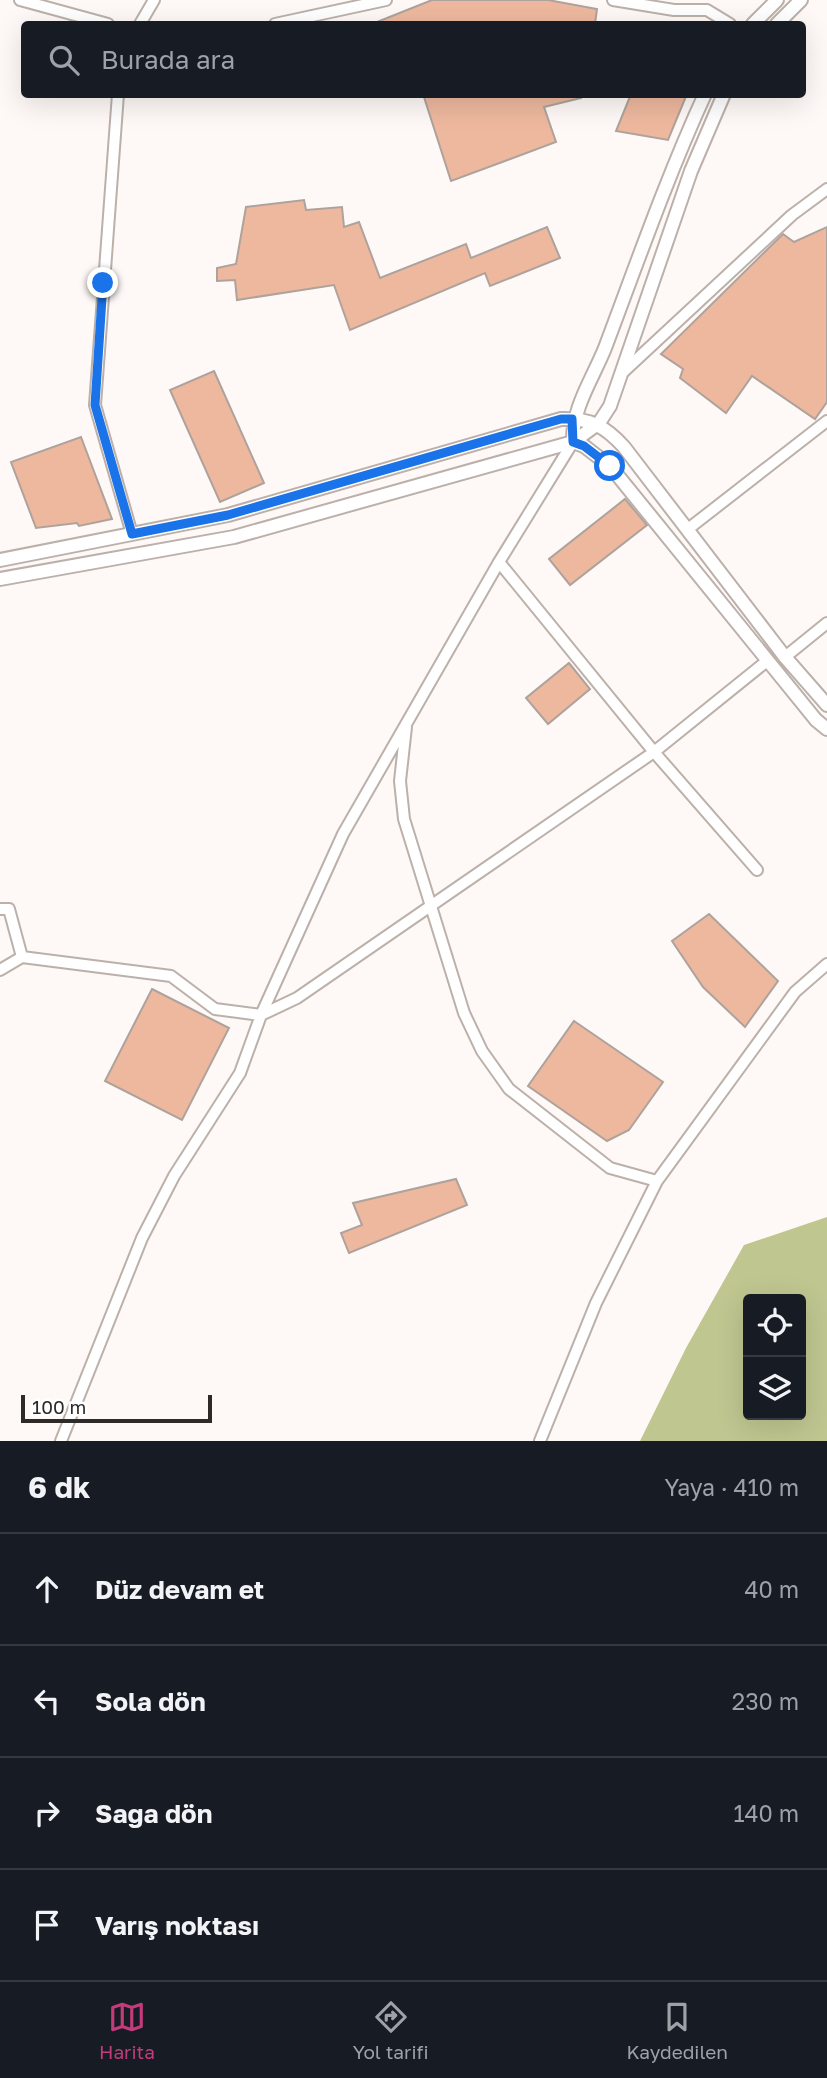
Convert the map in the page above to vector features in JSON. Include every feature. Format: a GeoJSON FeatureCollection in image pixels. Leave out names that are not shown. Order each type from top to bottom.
{"type":"FeatureCollection","features":[{"type":"Feature","properties":{"kind":"street"},"geometry":{"type":"LineString","coordinates":[[20,0],[97,21]]}},
{"type":"Feature","properties":{"kind":"street"},"geometry":{"type":"LineString","coordinates":[[142,21],[154,0]]}},
{"type":"Feature","properties":{"kind":"street"},"geometry":{"type":"LineString","coordinates":[[287,21],[358,3],[386,0]]}},
{"type":"Feature","properties":{"kind":"street"},"geometry":{"type":"LineString","coordinates":[[613,0],[674,9],[708,5],[727,21]]}},
{"type":"Feature","properties":{"kind":"street"},"geometry":{"type":"LineString","coordinates":[[756,21],[777,0]]}},
{"type":"Feature","properties":{"kind":"street"},"geometry":{"type":"LineString","coordinates":[[780,21],[801,0]]}},
{"type":"Feature","properties":{"kind":"street"},"geometry":{"type":"LineString","coordinates":[[118,98],[95,405],[132,534]]}},
{"type":"Feature","properties":{"kind":"street"},"geometry":{"type":"LineString","coordinates":[[61,1441],[142,1238],[174,1176],[240,1073],[261,1015],[343,834],[499,562],[573,442],[572,419],[597,367],[678,155],[703,98]]}},
{"type":"Feature","properties":{"kind":"street"},"geometry":{"type":"LineString","coordinates":[[0,579],[234,537],[573,442],[600,423],[610,406],[691,171],[722,98]]}},
{"type":"Feature","properties":{"kind":"street"},"geometry":{"type":"LineString","coordinates":[[620,374],[792,215],[827,188]]}},
{"type":"Feature","properties":{"kind":"street"},"geometry":{"type":"LineString","coordinates":[[0,560],[228,515],[561,419],[600,423],[624,447],[785,657],[827,705]]}},
{"type":"Feature","properties":{"kind":"street"},"geometry":{"type":"LineString","coordinates":[[688,529],[827,421]]}},
{"type":"Feature","properties":{"kind":"street"},"geometry":{"type":"LineString","coordinates":[[573,442],[584,446],[610,466],[767,661],[816,720],[827,729]]}},
{"type":"Feature","properties":{"kind":"street"},"geometry":{"type":"LineString","coordinates":[[650,513],[665,500]]}},
{"type":"Feature","properties":{"kind":"street"},"geometry":{"type":"LineString","coordinates":[[499,562],[654,752],[757,870]]}},
{"type":"Feature","properties":{"kind":"street"},"geometry":{"type":"LineString","coordinates":[[785,657],[827,623]]}},
{"type":"Feature","properties":{"kind":"street"},"geometry":{"type":"LineString","coordinates":[[0,971],[22,957],[171,976],[215,1009],[261,1015],[297,998],[654,752],[767,661]]}},
{"type":"Feature","properties":{"kind":"street"},"geometry":{"type":"LineString","coordinates":[[407,720],[400,781],[404,819],[464,1013],[482,1051],[509,1089],[610,1168],[657,1181]]}},
{"type":"Feature","properties":{"kind":"street"},"geometry":{"type":"LineString","coordinates":[[0,909],[9,909],[22,957]]}},
{"type":"Feature","properties":{"kind":"street"},"geometry":{"type":"LineString","coordinates":[[540,1441],[596,1303],[657,1181],[795,992],[827,964]]}},
{"type":"Feature","properties":{"kind":"green space"},"geometry":{"type":"Polygon","coordinates":[[[827,1217],[827,1441],[640,1441],[686,1348],[744,1245],[827,1217]]]}},
{"type":"Feature","properties":{"kind":"building"},"geometry":{"type":"Polygon","coordinates":[[[432,0],[548,0],[597,9],[595,21],[380,21],[432,0]]]}},
{"type":"Feature","properties":{"kind":"building"},"geometry":{"type":"Polygon","coordinates":[[[424,98],[581,98],[544,107],[556,142],[451,181],[424,98]]]}},
{"type":"Feature","properties":{"kind":"building"},"geometry":{"type":"Polygon","coordinates":[[[629,98],[685,98],[668,140],[616,131],[629,98]]]}},
{"type":"Feature","properties":{"kind":"building"},"geometry":{"type":"Polygon","coordinates":[[[304,200],[306,210],[342,207],[344,227],[359,222],[380,278],[466,244],[471,258],[547,227],[560,258],[490,286],[485,273],[350,330],[334,285],[237,300],[235,280],[217,281],[217,268],[236,264],[246,207],[304,200]]]}},
{"type":"Feature","properties":{"kind":"building"},"geometry":{"type":"Polygon","coordinates":[[[827,227],[827,402],[815,419],[752,376],[726,413],[680,378],[683,369],[661,354],[783,234],[794,242],[827,227]]]}},
{"type":"Feature","properties":{"kind":"building"},"geometry":{"type":"Polygon","coordinates":[[[214,371],[264,483],[220,502],[170,390],[214,371]]]}},
{"type":"Feature","properties":{"kind":"building"},"geometry":{"type":"Polygon","coordinates":[[[81,437],[112,519],[79,526],[77,523],[36,528],[11,462],[81,437]]]}},
{"type":"Feature","properties":{"kind":"building"},"geometry":{"type":"Polygon","coordinates":[[[625,499],[647,525],[570,585],[549,559],[625,499]]]}},
{"type":"Feature","properties":{"kind":"building"},"geometry":{"type":"Polygon","coordinates":[[[569,663],[590,689],[548,724],[526,698],[569,663]]]}},
{"type":"Feature","properties":{"kind":"building"},"geometry":{"type":"Polygon","coordinates":[[[709,914],[778,981],[745,1027],[703,987],[672,941],[709,914]]]}},
{"type":"Feature","properties":{"kind":"building"},"geometry":{"type":"Polygon","coordinates":[[[152,989],[229,1028],[182,1120],[105,1081],[152,989]]]}},
{"type":"Feature","properties":{"kind":"building"},"geometry":{"type":"Polygon","coordinates":[[[574,1021],[663,1082],[629,1130],[607,1141],[528,1086],[574,1021]]]}},
{"type":"Feature","properties":{"kind":"building"},"geometry":{"type":"Polygon","coordinates":[[[456,1179],[467,1205],[349,1253],[341,1233],[362,1225],[353,1203],[456,1179]]]}},
{"type":"Feature","properties":{"kind":"route"},"geometry":{"type":"LineString","coordinates":[[103,283],[95,405],[132,534],[228,515],[533,430],[561,419],[572,419],[573,442],[584,446],[610,466]]}}]}
